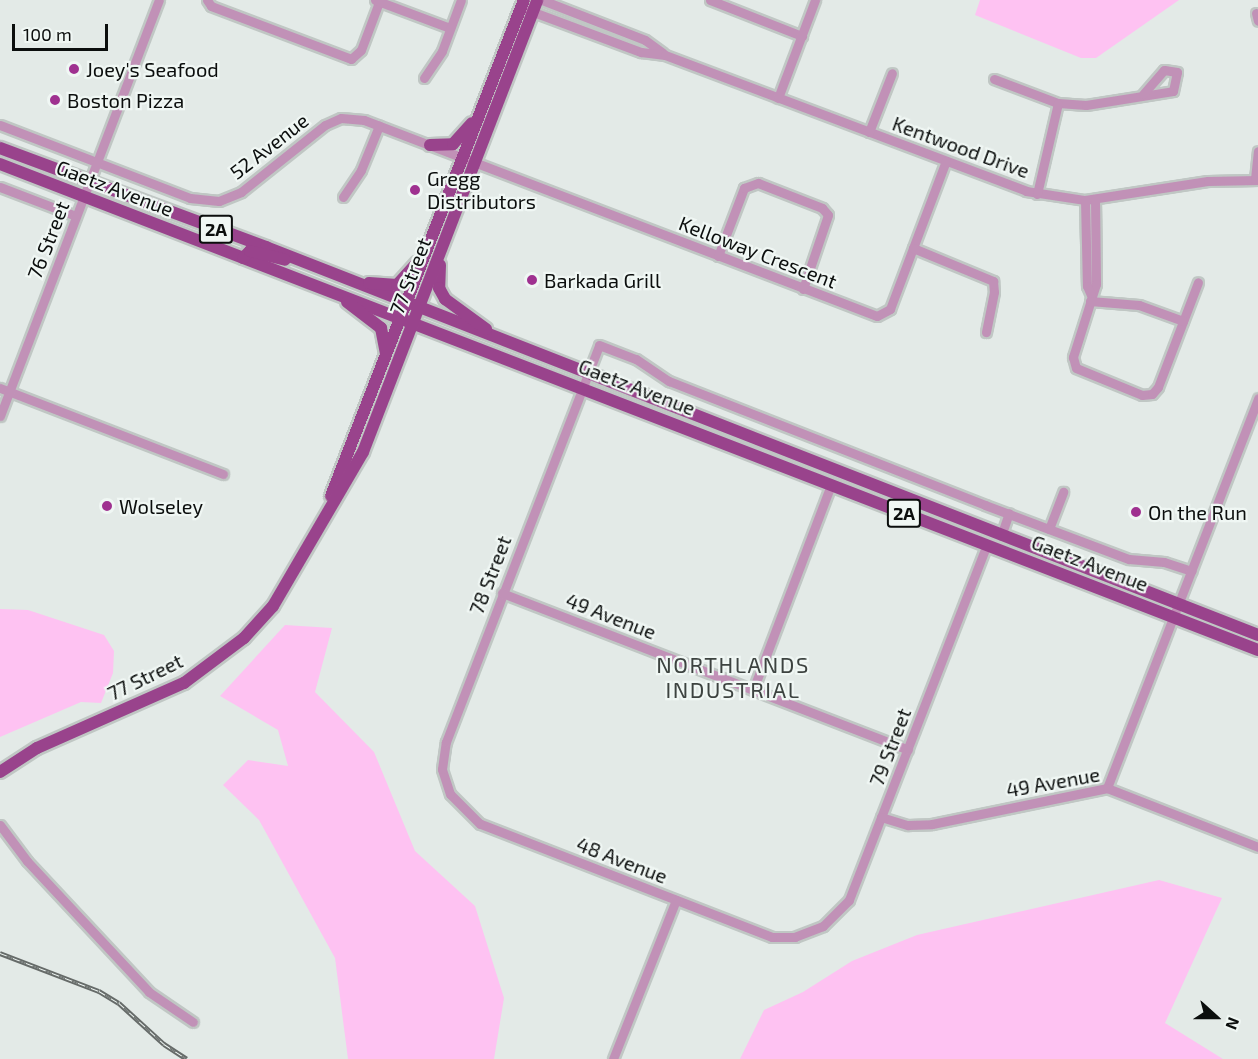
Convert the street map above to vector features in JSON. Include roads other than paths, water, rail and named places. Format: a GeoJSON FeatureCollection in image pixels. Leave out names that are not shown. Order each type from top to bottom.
{"type":"FeatureCollection","features":[{"type":"Feature","properties":{"kind":"main road","name":"77 Street"},"geometry":{"type":"LineString","coordinates":[[0,772],[37,748],[184,683],[244,638],[273,606],[304,557],[363,452],[411,314],[435,231],[481,110],[529,4]]}},
{"type":"Feature","properties":{"kind":"main road","name":"77 Street"},"geometry":{"type":"LineString","coordinates":[[304,557],[386,361],[443,246],[475,163],[529,4]]}},
{"type":"Feature","properties":{"kind":"main road"},"geometry":{"type":"LineString","coordinates":[[430,145],[457,141],[481,110]]}},
{"type":"Feature","properties":{"kind":"main road","name":"Gaetz Avenue"},"geometry":{"type":"LineString","coordinates":[[0,148],[343,278],[411,314],[1001,536],[1176,611],[1258,650]]}},
{"type":"Feature","properties":{"kind":"main road","name":"Gaetz Avenue"},"geometry":{"type":"LineString","coordinates":[[0,164],[333,291],[507,344],[583,380],[831,485],[987,544],[1176,611],[1258,635]]}},
{"type":"Feature","properties":{"kind":"main road"},"geometry":{"type":"LineString","coordinates":[[343,278],[397,285],[408,276],[435,231]]}},
{"type":"Feature","properties":{"kind":"main road"},"geometry":{"type":"LineString","coordinates":[[443,246],[439,281],[442,294],[448,303],[507,344]]}},
{"type":"Feature","properties":{"kind":"main road"},"geometry":{"type":"LineString","coordinates":[[243,258],[249,251],[302,262]]}},
{"type":"Feature","properties":{"kind":"main road"},"geometry":{"type":"LineString","coordinates":[[333,291],[381,328],[386,361]]}},
{"type":"Feature","properties":{"kind":"street","name":"76 Street"},"geometry":{"type":"LineString","coordinates":[[0,416],[5,390],[76,216],[159,0]]}},
{"type":"Feature","properties":{"kind":"street"},"geometry":{"type":"LineString","coordinates":[[207,0],[211,6],[351,59],[361,50],[376,1],[450,28]]}},
{"type":"Feature","properties":{"kind":"street"},"geometry":{"type":"LineString","coordinates":[[424,78],[450,28],[461,0]]}},
{"type":"Feature","properties":{"kind":"street","name":"Kentwood Drive"},"geometry":{"type":"LineString","coordinates":[[542,0],[645,40],[665,55]]}},
{"type":"Feature","properties":{"kind":"street"},"geometry":{"type":"LineString","coordinates":[[713,0],[801,36]]}},
{"type":"Feature","properties":{"kind":"street"},"geometry":{"type":"LineString","coordinates":[[778,98],[815,0]]}},
{"type":"Feature","properties":{"kind":"street","name":"Kentwood Drive"},"geometry":{"type":"LineString","coordinates":[[529,4],[641,52],[665,55],[1037,194],[1090,200],[1191,183],[1256,180]]}},
{"type":"Feature","properties":{"kind":"street"},"geometry":{"type":"LineString","coordinates":[[869,132],[892,73]]}},
{"type":"Feature","properties":{"kind":"street"},"geometry":{"type":"LineString","coordinates":[[994,79],[1058,103],[1100,104],[1143,94]]}},
{"type":"Feature","properties":{"kind":"street"},"geometry":{"type":"LineString","coordinates":[[1037,194],[1058,103]]}},
{"type":"Feature","properties":{"kind":"street","name":"52 Avenue"},"geometry":{"type":"LineString","coordinates":[[0,125],[190,198],[219,201],[241,192],[325,125],[348,118],[379,126],[463,159]]}},
{"type":"Feature","properties":{"kind":"street"},"geometry":{"type":"LineString","coordinates":[[343,197],[361,170],[379,126]]}},
{"type":"Feature","properties":{"kind":"street"},"geometry":{"type":"LineString","coordinates":[[1256,180],[1258,151]]}},
{"type":"Feature","properties":{"kind":"street","name":"Kelloway Crescent"},"geometry":{"type":"LineString","coordinates":[[463,159],[871,315],[883,316],[890,309],[946,161]]}},
{"type":"Feature","properties":{"kind":"street"},"geometry":{"type":"LineString","coordinates":[[717,256],[744,188],[758,183],[822,208],[828,215],[803,289]]}},
{"type":"Feature","properties":{"kind":"street"},"geometry":{"type":"LineString","coordinates":[[0,187],[76,216]]}},
{"type":"Feature","properties":{"kind":"street"},"geometry":{"type":"LineString","coordinates":[[1090,200],[1096,284],[1072,357],[1074,365],[1080,371],[1142,395],[1152,394],[1158,387],[1198,282]]}},
{"type":"Feature","properties":{"kind":"street"},"geometry":{"type":"LineString","coordinates":[[913,248],[993,281],[986,332]]}},
{"type":"Feature","properties":{"kind":"street"},"geometry":{"type":"LineString","coordinates":[[1091,298],[1139,305],[1183,321]]}},
{"type":"Feature","properties":{"kind":"street","name":"Gaetz Avenue"},"geometry":{"type":"LineString","coordinates":[[583,380],[597,346],[603,346],[636,359],[669,381],[1049,529],[1133,561],[1164,562],[1192,571]]}},
{"type":"Feature","properties":{"kind":"street","name":"78 Street"},"geometry":{"type":"LineString","coordinates":[[449,791],[442,769],[446,742],[583,380]]}},
{"type":"Feature","properties":{"kind":"street"},"geometry":{"type":"LineString","coordinates":[[5,390],[223,474]]}},
{"type":"Feature","properties":{"kind":"street"},"geometry":{"type":"LineString","coordinates":[[1107,788],[1258,398]]}},
{"type":"Feature","properties":{"kind":"street"},"geometry":{"type":"LineString","coordinates":[[753,690],[831,485]]}},
{"type":"Feature","properties":{"kind":"street"},"geometry":{"type":"LineString","coordinates":[[1049,529],[1063,492]]}},
{"type":"Feature","properties":{"kind":"street"},"geometry":{"type":"LineString","coordinates":[[1001,536],[1009,513]]}},
{"type":"Feature","properties":{"kind":"street","name":"79 Street"},"geometry":{"type":"LineString","coordinates":[[795,937],[823,926],[849,900],[987,544]]}},
{"type":"Feature","properties":{"kind":"street","name":"49 Avenue"},"geometry":{"type":"LineString","coordinates":[[502,593],[908,750]]}},
{"type":"Feature","properties":{"kind":"street","name":"49 Avenue"},"geometry":{"type":"LineString","coordinates":[[881,817],[908,825],[933,824],[1107,788],[1258,847]]}},
{"type":"Feature","properties":{"kind":"street","name":"48 Avenue"},"geometry":{"type":"LineString","coordinates":[[449,791],[466,815],[480,824],[772,937],[795,937]]}},
{"type":"Feature","properties":{"kind":"street"},"geometry":{"type":"LineString","coordinates":[[0,825],[27,861],[150,992],[193,1022]]}},
{"type":"Feature","properties":{"kind":"street"},"geometry":{"type":"LineString","coordinates":[[613,1059],[676,900]]}},
{"type":"Feature","properties":{"kind":"railway"},"geometry":{"type":"LineString","coordinates":[[0,953],[99,991],[119,1003],[164,1044],[187,1059]]}},
{"type":"Feature","properties":{"kind":"place","name":"Joey's Seafood"},"geometry":{"type":"Point","coordinates":[74,69]}},
{"type":"Feature","properties":{"kind":"place","name":"Boston Pizza"},"geometry":{"type":"Point","coordinates":[55,100]}},
{"type":"Feature","properties":{"kind":"place","name":"Gregg Distributors"},"geometry":{"type":"Point","coordinates":[415,190]}},
{"type":"Feature","properties":{"kind":"place","name":"Barkada Grill"},"geometry":{"type":"Point","coordinates":[532,280]}},
{"type":"Feature","properties":{"kind":"place","name":"Wolseley"},"geometry":{"type":"Point","coordinates":[107,506]}},
{"type":"Feature","properties":{"kind":"place","name":"On the Run"},"geometry":{"type":"Point","coordinates":[1136,512]}},
{"type":"Feature","properties":{"kind":"district","name":"NORTHLANDS INDUSTRIAL"},"geometry":{"type":"Point","coordinates":[733,676]}}]}
